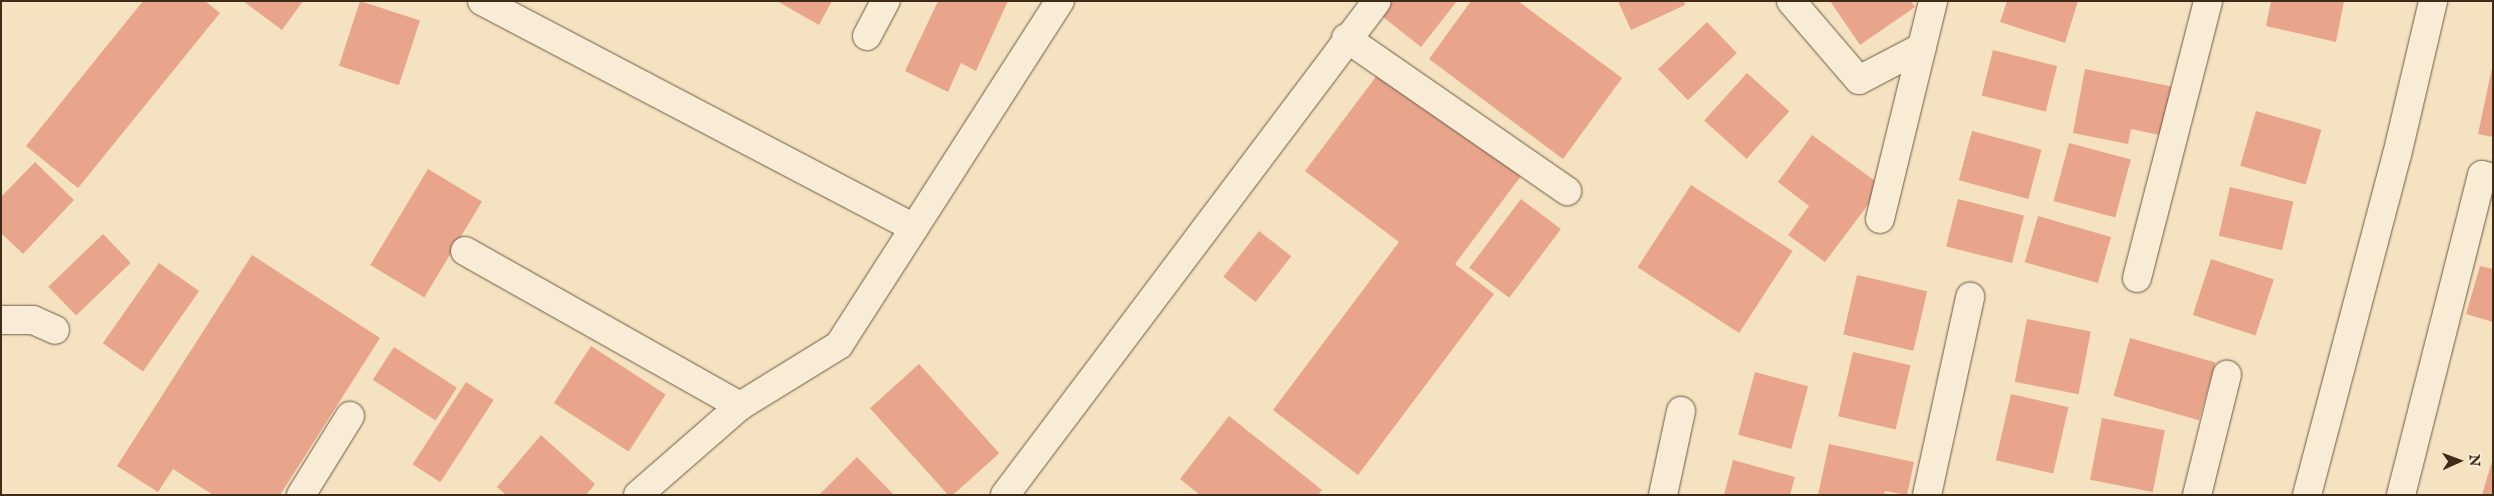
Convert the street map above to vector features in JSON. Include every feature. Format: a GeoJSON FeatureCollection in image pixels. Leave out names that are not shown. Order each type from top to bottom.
{"type":"FeatureCollection","features":[{"type":"Feature","properties":{"kind":"street"},"geometry":{"type":"LineString","coordinates":[[482,1],[914,228]]}},
{"type":"Feature","properties":{"kind":"street"},"geometry":{"type":"LineString","coordinates":[[866,36],[886,1]]}},
{"type":"Feature","properties":{"kind":"street"},"geometry":{"type":"LineString","coordinates":[[638,495],[740,406],[839,345],[1060,1]]}},
{"type":"Feature","properties":{"kind":"street"},"geometry":{"type":"LineString","coordinates":[[1005,495],[1346,38],[1377,1]]}},
{"type":"Feature","properties":{"kind":"street"},"geometry":{"type":"LineString","coordinates":[[1791,1],[1859,80],[1922,47]]}},
{"type":"Feature","properties":{"kind":"street"},"geometry":{"type":"LineString","coordinates":[[1880,219],[1933,1]]}},
{"type":"Feature","properties":{"kind":"street"},"geometry":{"type":"LineString","coordinates":[[2137,278],[2208,1]]}},
{"type":"Feature","properties":{"kind":"street"},"geometry":{"type":"LineString","coordinates":[[2307,495],[2397,155],[2433,1]]}},
{"type":"Feature","properties":{"kind":"street"},"geometry":{"type":"LineString","coordinates":[[1346,38],[1567,191]]}},
{"type":"Feature","properties":{"kind":"street"},"geometry":{"type":"LineString","coordinates":[[2401,495],[2482,175],[2493,178]]}},
{"type":"Feature","properties":{"kind":"street"},"geometry":{"type":"LineString","coordinates":[[465,251],[740,406]]}},
{"type":"Feature","properties":{"kind":"street"},"geometry":{"type":"LineString","coordinates":[[1927,495],[1970,297]]}},
{"type":"Feature","properties":{"kind":"street"},"geometry":{"type":"LineString","coordinates":[[1,320],[34,320],[55,330]]}},
{"type":"Feature","properties":{"kind":"street"},"geometry":{"type":"LineString","coordinates":[[2197,495],[2227,375]]}},
{"type":"Feature","properties":{"kind":"street"},"geometry":{"type":"LineString","coordinates":[[1663,495],[1681,411]]}},
{"type":"Feature","properties":{"kind":"street"},"geometry":{"type":"LineString","coordinates":[[301,495],[350,416]]}},
{"type":"Feature","properties":{"kind":"building"},"geometry":{"type":"Polygon","coordinates":[[[143,1],[205,1],[220,13],[78,188],[26,146],[143,1]]]}},
{"type":"Feature","properties":{"kind":"building"},"geometry":{"type":"Polygon","coordinates":[[[243,1],[303,1],[282,30],[243,1]]]}},
{"type":"Feature","properties":{"kind":"building"},"geometry":{"type":"Polygon","coordinates":[[[360,1],[420,20],[399,85],[339,66],[360,1]]]}},
{"type":"Feature","properties":{"kind":"building"},"geometry":{"type":"Polygon","coordinates":[[[777,1],[832,1],[819,25],[777,1]]]}},
{"type":"Feature","properties":{"kind":"building"},"geometry":{"type":"Polygon","coordinates":[[[938,1],[1008,1],[976,71],[961,63],[948,92],[905,71],[938,1]]]}},
{"type":"Feature","properties":{"kind":"building"},"geometry":{"type":"Polygon","coordinates":[[[1387,1],[1457,1],[1421,47],[1378,13],[1387,1]]]}},
{"type":"Feature","properties":{"kind":"building"},"geometry":{"type":"Polygon","coordinates":[[[1471,1],[1518,1],[1622,78],[1563,159],[1429,59],[1471,1]]]}},
{"type":"Feature","properties":{"kind":"building"},"geometry":{"type":"Polygon","coordinates":[[[1618,1],[1684,1],[1685,5],[1631,30],[1618,1]]]}},
{"type":"Feature","properties":{"kind":"building"},"geometry":{"type":"Polygon","coordinates":[[[1830,1],[1911,1],[1915,7],[1860,45],[1830,1]]]}},
{"type":"Feature","properties":{"kind":"building"},"geometry":{"type":"Polygon","coordinates":[[[2007,1],[2078,1],[2065,43],[2000,22],[2007,1]]]}},
{"type":"Feature","properties":{"kind":"building"},"geometry":{"type":"Polygon","coordinates":[[[2271,1],[2344,1],[2336,42],[2266,26],[2271,1]]]}},
{"type":"Feature","properties":{"kind":"building"},"geometry":{"type":"Polygon","coordinates":[[[1707,22],[1737,53],[1688,100],[1658,69],[1707,22]]]}},
{"type":"Feature","properties":{"kind":"building"},"geometry":{"type":"Polygon","coordinates":[[[1993,50],[2057,66],[2046,112],[1982,96],[1993,50]]]}},
{"type":"Feature","properties":{"kind":"building"},"geometry":{"type":"Polygon","coordinates":[[[1384,66],[1524,172],[1455,264],[1494,294],[1358,475],[1273,410],[1399,242],[1305,171],[1384,66]]]}},
{"type":"Feature","properties":{"kind":"building"},"geometry":{"type":"Polygon","coordinates":[[[2493,68],[2493,137],[2478,134],[2493,68]]]}},
{"type":"Feature","properties":{"kind":"building"},"geometry":{"type":"Polygon","coordinates":[[[2085,69],[2174,87],[2164,136],[2131,129],[2128,144],[2073,133],[2085,69]]]}},
{"type":"Feature","properties":{"kind":"building"},"geometry":{"type":"Polygon","coordinates":[[[1747,73],[1789,111],[1747,159],[1704,121],[1747,73]]]}},
{"type":"Feature","properties":{"kind":"building"},"geometry":{"type":"Polygon","coordinates":[[[2256,111],[2321,130],[2306,185],[2240,166],[2256,111]]]}},
{"type":"Feature","properties":{"kind":"building"},"geometry":{"type":"Polygon","coordinates":[[[1972,131],[2042,150],[2028,199],[1959,180],[1972,131]]]}},
{"type":"Feature","properties":{"kind":"building"},"geometry":{"type":"Polygon","coordinates":[[[1812,135],[1882,186],[1825,262],[1788,235],[1809,206],[1778,182],[1812,135]]]}},
{"type":"Feature","properties":{"kind":"building"},"geometry":{"type":"Polygon","coordinates":[[[2069,143],[2131,160],[2115,218],[2053,201],[2069,143]]]}},
{"type":"Feature","properties":{"kind":"building"},"geometry":{"type":"Polygon","coordinates":[[[35,162],[74,200],[23,254],[1,233],[1,197],[35,162]]]}},
{"type":"Feature","properties":{"kind":"building"},"geometry":{"type":"Polygon","coordinates":[[[428,169],[482,201],[424,297],[370,265],[428,169]]]}},
{"type":"Feature","properties":{"kind":"building"},"geometry":{"type":"Polygon","coordinates":[[[1691,185],[1792,251],[1739,333],[1638,267],[1691,185]]]}},
{"type":"Feature","properties":{"kind":"building"},"geometry":{"type":"Polygon","coordinates":[[[2230,187],[2293,202],[2282,250],[2219,236],[2230,187]]]}},
{"type":"Feature","properties":{"kind":"building"},"geometry":{"type":"Polygon","coordinates":[[[1521,199],[1561,229],[1509,298],[1469,268],[1521,199]]]}},
{"type":"Feature","properties":{"kind":"building"},"geometry":{"type":"Polygon","coordinates":[[[1958,199],[2024,215],[2012,263],[1946,247],[1958,199]]]}},
{"type":"Feature","properties":{"kind":"building"},"geometry":{"type":"Polygon","coordinates":[[[2038,216],[2111,237],[2098,283],[2025,262],[2038,216]]]}},
{"type":"Feature","properties":{"kind":"building"},"geometry":{"type":"Polygon","coordinates":[[[1259,231],[1291,256],[1256,302],[1223,277],[1259,231]]]}},
{"type":"Feature","properties":{"kind":"building"},"geometry":{"type":"Polygon","coordinates":[[[103,234],[131,263],[76,316],[48,287],[103,234]]]}},
{"type":"Feature","properties":{"kind":"building"},"geometry":{"type":"Polygon","coordinates":[[[252,255],[380,338],[280,495],[213,495],[173,469],[158,492],[117,466],[252,255]]]}},
{"type":"Feature","properties":{"kind":"building"},"geometry":{"type":"Polygon","coordinates":[[[2211,259],[2274,279],[2256,336],[2193,315],[2211,259]]]}},
{"type":"Feature","properties":{"kind":"building"},"geometry":{"type":"Polygon","coordinates":[[[159,263],[199,291],[143,371],[103,343],[159,263]]]}},
{"type":"Feature","properties":{"kind":"building"},"geometry":{"type":"Polygon","coordinates":[[[2480,266],[2493,269],[2493,322],[2466,314],[2480,266]]]}},
{"type":"Feature","properties":{"kind":"building"},"geometry":{"type":"Polygon","coordinates":[[[1857,275],[1927,291],[1913,351],[1843,334],[1857,275]]]}},
{"type":"Feature","properties":{"kind":"building"},"geometry":{"type":"Polygon","coordinates":[[[2027,319],[2091,331],[2079,394],[2015,382],[2027,319]]]}},
{"type":"Feature","properties":{"kind":"building"},"geometry":{"type":"Polygon","coordinates":[[[2130,338],[2216,363],[2199,420],[2113,396],[2130,338]]]}},
{"type":"Feature","properties":{"kind":"building"},"geometry":{"type":"Polygon","coordinates":[[[591,346],[666,394],[629,452],[554,403],[591,346]]]}},
{"type":"Feature","properties":{"kind":"building"},"geometry":{"type":"Polygon","coordinates":[[[394,347],[457,388],[436,421],[373,380],[394,347]]]}},
{"type":"Feature","properties":{"kind":"building"},"geometry":{"type":"Polygon","coordinates":[[[1853,352],[1910,365],[1896,430],[1838,416],[1853,352]]]}},
{"type":"Feature","properties":{"kind":"building"},"geometry":{"type":"Polygon","coordinates":[[[919,364],[999,453],[953,495],[948,495],[870,408],[919,364]]]}},
{"type":"Feature","properties":{"kind":"building"},"geometry":{"type":"Polygon","coordinates":[[[1755,372],[1808,386],[1791,449],[1738,435],[1755,372]]]}},
{"type":"Feature","properties":{"kind":"building"},"geometry":{"type":"Polygon","coordinates":[[[466,382],[494,400],[440,482],[413,464],[466,382]]]}},
{"type":"Feature","properties":{"kind":"building"},"geometry":{"type":"Polygon","coordinates":[[[2011,394],[2068,407],[2053,474],[1996,460],[2011,394]]]}},
{"type":"Feature","properties":{"kind":"building"},"geometry":{"type":"Polygon","coordinates":[[[1229,416],[1322,490],[1318,495],[1200,495],[1180,479],[1229,416]]]}},
{"type":"Feature","properties":{"kind":"building"},"geometry":{"type":"Polygon","coordinates":[[[2102,418],[2165,430],[2153,492],[2090,480],[2102,418]]]}},
{"type":"Feature","properties":{"kind":"building"},"geometry":{"type":"Polygon","coordinates":[[[541,435],[595,484],[586,495],[506,495],[497,487],[541,435]]]}},
{"type":"Feature","properties":{"kind":"building"},"geometry":{"type":"Polygon","coordinates":[[[1829,444],[1914,462],[1907,495],[1885,491],[1884,495],[1818,495],[1829,444]]]}},
{"type":"Feature","properties":{"kind":"building"},"geometry":{"type":"Polygon","coordinates":[[[857,457],[894,495],[819,495],[857,457]]]}},
{"type":"Feature","properties":{"kind":"building"},"geometry":{"type":"Polygon","coordinates":[[[1733,460],[1795,477],[1790,495],[1724,495],[1733,460]]]}},
{"type":"Feature","properties":{"kind":"building"},"geometry":{"type":"Polygon","coordinates":[[[2492,461],[2493,495],[2482,495],[2492,461]]]}}]}
